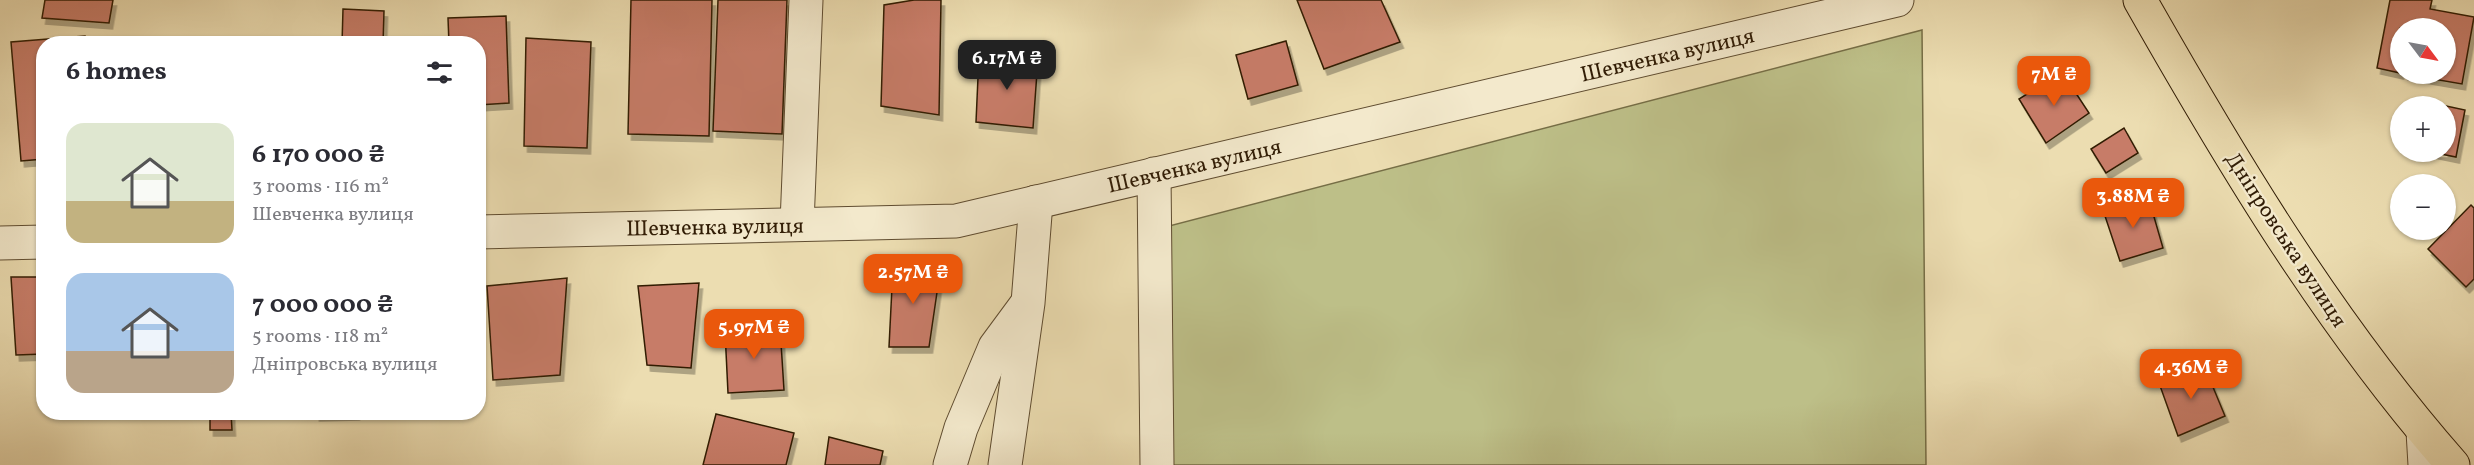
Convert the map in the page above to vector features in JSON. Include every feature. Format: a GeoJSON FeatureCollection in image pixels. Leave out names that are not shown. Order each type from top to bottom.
{"type":"FeatureCollection","features":[{"type":"Feature","properties":{"kind":"highway","name":"Дніпровська вулиця"},"geometry":{"type":"LineString","coordinates":[[2140,0],[2199,104],[2274,225],[2346,329],[2423,431],[2453,465]]}},
{"type":"Feature","properties":{"kind":"street"},"geometry":{"type":"LineString","coordinates":[[797,224],[806,0]]}},
{"type":"Feature","properties":{"kind":"street","name":"Шевченка вулиця"},"geometry":{"type":"LineString","coordinates":[[486,232],[956,221],[1897,0]]}},
{"type":"Feature","properties":{"kind":"street"},"geometry":{"type":"LineString","coordinates":[[1154,174],[1157,465]]}},
{"type":"Feature","properties":{"kind":"street"},"geometry":{"type":"LineString","coordinates":[[1005,465],[1028,303],[1036,202]]}},
{"type":"Feature","properties":{"kind":"street"},"geometry":{"type":"LineString","coordinates":[[0,243],[36,242]]}},
{"type":"Feature","properties":{"kind":"street"},"geometry":{"type":"LineString","coordinates":[[950,465],[961,428],[995,347],[1028,303]]}},
{"type":"Feature","properties":{"kind":"street"},"geometry":{"type":"LineString","coordinates":[[2423,431],[2426,465]]}},
{"type":"Feature","properties":{"kind":"green space"},"geometry":{"type":"Polygon","coordinates":[[[1922,30],[1926,465],[1171,465],[1169,226],[1922,30]]]}},
{"type":"Feature","properties":{"kind":"building"},"geometry":{"type":"Polygon","coordinates":[[[45,0],[113,0],[109,23],[42,18],[45,0]]]}},
{"type":"Feature","properties":{"kind":"building"},"geometry":{"type":"Polygon","coordinates":[[[631,0],[712,0],[709,136],[628,134],[631,0]]]}},
{"type":"Feature","properties":{"kind":"building"},"geometry":{"type":"Polygon","coordinates":[[[718,0],[787,0],[782,134],[713,131],[718,0]]]}},
{"type":"Feature","properties":{"kind":"building"},"geometry":{"type":"Polygon","coordinates":[[[914,0],[941,0],[939,115],[881,106],[884,5],[914,0]]]}},
{"type":"Feature","properties":{"kind":"building"},"geometry":{"type":"Polygon","coordinates":[[[1297,0],[1381,0],[1400,42],[1324,69],[1297,0]]]}},
{"type":"Feature","properties":{"kind":"building"},"geometry":{"type":"Polygon","coordinates":[[[2390,0],[2432,0],[2430,9],[2474,17],[2462,84],[2456,83],[2456,18],[2390,18],[2390,71],[2377,68],[2390,0]]]}},
{"type":"Feature","properties":{"kind":"building"},"geometry":{"type":"Polygon","coordinates":[[[343,9],[384,11],[383,36],[342,36],[343,9]]]}},
{"type":"Feature","properties":{"kind":"building"},"geometry":{"type":"Polygon","coordinates":[[[506,16],[509,103],[486,104],[486,36],[449,36],[448,18],[506,16]]]}},
{"type":"Feature","properties":{"kind":"building"},"geometry":{"type":"Polygon","coordinates":[[[526,38],[591,42],[587,148],[524,146],[526,38]]]}},
{"type":"Feature","properties":{"kind":"building"},"geometry":{"type":"Polygon","coordinates":[[[36,40],[36,160],[21,161],[11,42],[36,40]]]}},
{"type":"Feature","properties":{"kind":"building"},"geometry":{"type":"Polygon","coordinates":[[[1286,41],[1298,85],[1248,99],[1236,55],[1286,41]]]}},
{"type":"Feature","properties":{"kind":"building"},"geometry":{"type":"Polygon","coordinates":[[[979,55],[1038,58],[1033,128],[976,122],[979,55]]]}},
{"type":"Feature","properties":{"kind":"building"},"geometry":{"type":"Polygon","coordinates":[[[2062,72],[2089,113],[2046,143],[2019,99],[2062,72]]]}},
{"type":"Feature","properties":{"kind":"building"},"geometry":{"type":"Polygon","coordinates":[[[2456,108],[2465,110],[2456,157],[2456,108]]]}},
{"type":"Feature","properties":{"kind":"building"},"geometry":{"type":"Polygon","coordinates":[[[2124,128],[2138,153],[2106,173],[2091,149],[2124,128]]]}},
{"type":"Feature","properties":{"kind":"building"},"geometry":{"type":"Polygon","coordinates":[[[2148,196],[2163,248],[2120,261],[2103,210],[2148,196]]]}},
{"type":"Feature","properties":{"kind":"building"},"geometry":{"type":"Polygon","coordinates":[[[2471,205],[2474,208],[2474,279],[2466,287],[2428,249],[2437,240],[2456,240],[2456,220],[2471,205]]]}},
{"type":"Feature","properties":{"kind":"building"},"geometry":{"type":"Polygon","coordinates":[[[941,265],[929,347],[889,347],[893,267],[941,265]]]}},
{"type":"Feature","properties":{"kind":"building"},"geometry":{"type":"Polygon","coordinates":[[[11,277],[36,277],[36,354],[16,355],[11,277]]]}},
{"type":"Feature","properties":{"kind":"building"},"geometry":{"type":"Polygon","coordinates":[[[567,278],[560,375],[493,380],[487,286],[567,278]]]}},
{"type":"Feature","properties":{"kind":"building"},"geometry":{"type":"Polygon","coordinates":[[[699,283],[691,368],[647,365],[638,286],[699,283]]]}},
{"type":"Feature","properties":{"kind":"building"},"geometry":{"type":"Polygon","coordinates":[[[780,327],[784,390],[728,393],[725,331],[780,327]]]}},
{"type":"Feature","properties":{"kind":"building"},"geometry":{"type":"Polygon","coordinates":[[[2203,363],[2225,416],[2178,436],[2159,383],[2203,363]]]}},
{"type":"Feature","properties":{"kind":"building"},"geometry":{"type":"Polygon","coordinates":[[[716,414],[794,433],[786,465],[703,465],[716,414]]]}},
{"type":"Feature","properties":{"kind":"building"},"geometry":{"type":"Polygon","coordinates":[[[210,420],[231,420],[232,430],[210,430],[210,420]]]}},
{"type":"Feature","properties":{"kind":"building"},"geometry":{"type":"Polygon","coordinates":[[[829,437],[883,451],[880,465],[825,465],[829,437]]]}}]}
